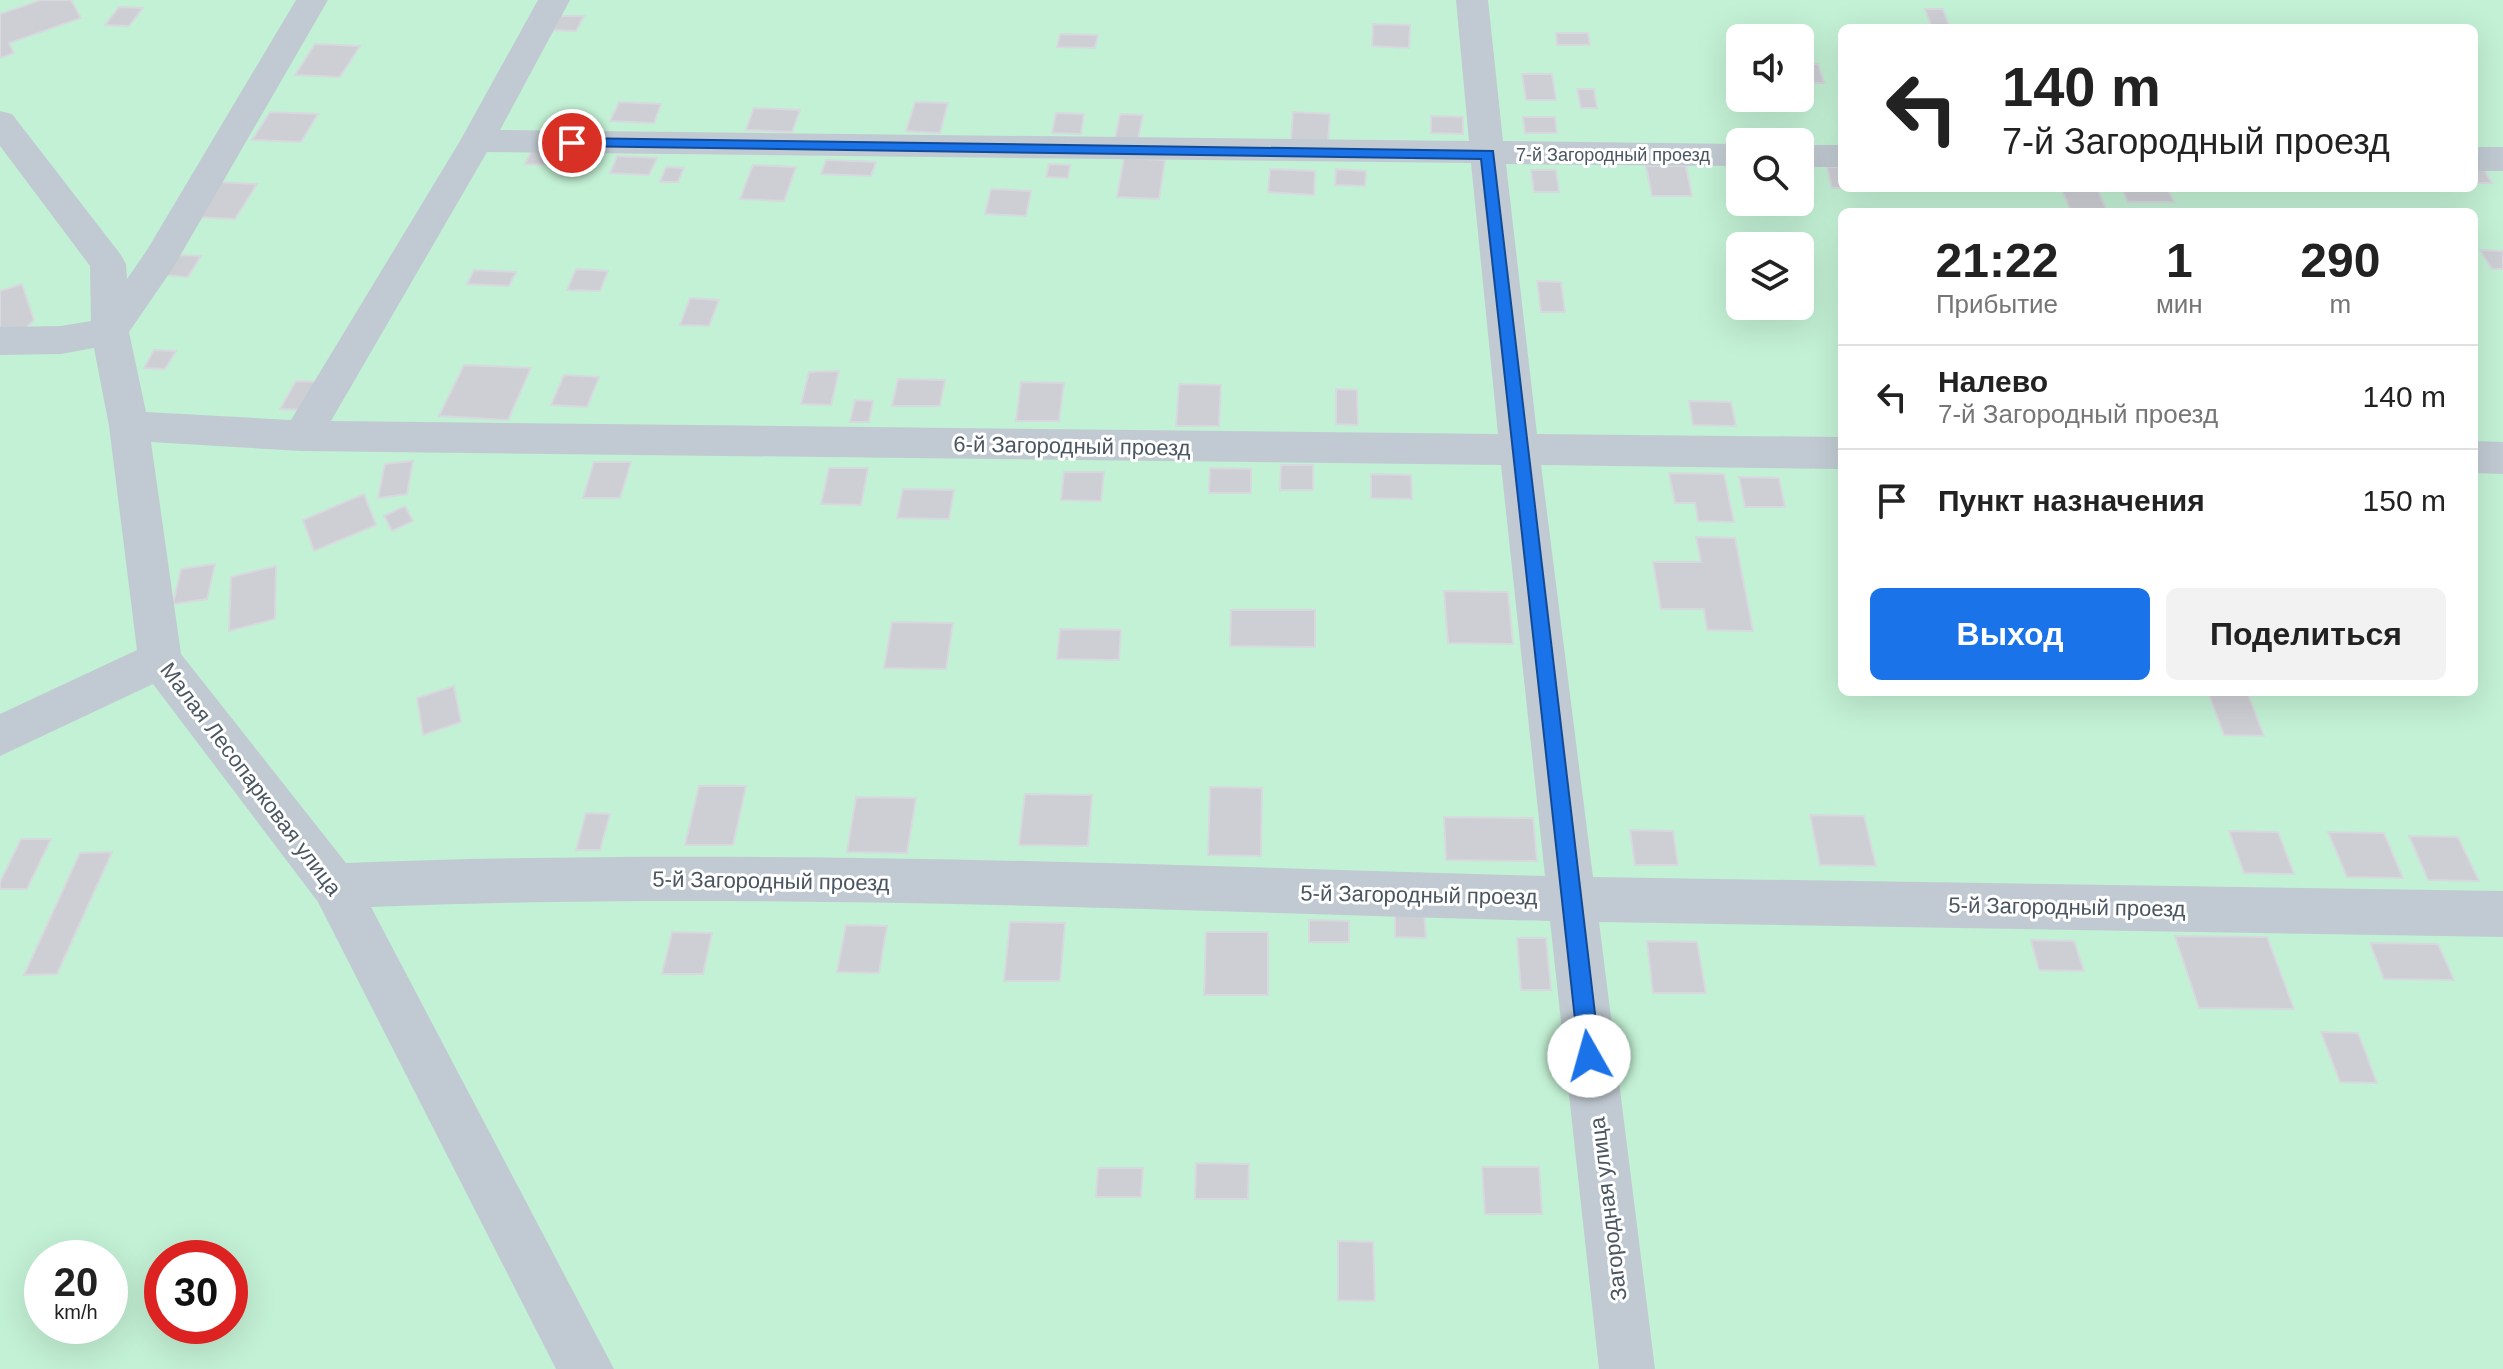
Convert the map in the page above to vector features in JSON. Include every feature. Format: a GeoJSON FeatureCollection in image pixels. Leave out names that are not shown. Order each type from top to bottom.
{"type":"FeatureCollection","features":[{"type":"Feature","properties":{"kind":"street"},"geometry":{"type":"LineString","coordinates":[[0,341],[61,340],[110,331],[160,259],[312,0]]}},
{"type":"Feature","properties":{"kind":"street"},"geometry":{"type":"LineString","coordinates":[[302,436],[477,141],[554,0]]}},
{"type":"Feature","properties":{"kind":"street","name":"Загородная улица"},"geometry":{"type":"LineString","coordinates":[[1472,0],[1519,451],[1627,1369]]}},
{"type":"Feature","properties":{"kind":"street"},"geometry":{"type":"LineString","coordinates":[[0,122],[108,264],[160,259]]}},
{"type":"Feature","properties":{"kind":"street","name":"7-й Загородный проезд"},"geometry":{"type":"LineString","coordinates":[[477,141],[1726,155]]}},
{"type":"Feature","properties":{"kind":"street"},"geometry":{"type":"LineString","coordinates":[[1814,156],[1838,156]]}},
{"type":"Feature","properties":{"kind":"street"},"geometry":{"type":"LineString","coordinates":[[2478,159],[2503,159]]}},
{"type":"Feature","properties":{"kind":"street","name":"Малая Лесопарковая улица"},"geometry":{"type":"LineString","coordinates":[[108,264],[110,331],[129,426],[160,660],[335,886],[586,1369]]}},
{"type":"Feature","properties":{"kind":"street","name":"6-й Загородный проезд"},"geometry":{"type":"LineString","coordinates":[[129,426],[302,436],[1838,453]]}},
{"type":"Feature","properties":{"kind":"street"},"geometry":{"type":"LineString","coordinates":[[2478,457],[2503,458]]}},
{"type":"Feature","properties":{"kind":"street"},"geometry":{"type":"LineString","coordinates":[[0,736],[160,660]]}},
{"type":"Feature","properties":{"kind":"street","name":"5-й Загородный проезд"},"geometry":{"type":"LineString","coordinates":[[335,886],[531,878],[878,882],[1570,899],[2503,914]]}},
{"type":"Feature","properties":{"kind":"green space"},"geometry":{"type":"Polygon","coordinates":[[[0,0],[2503,0],[2503,1369],[0,1369],[0,0]]]}},
{"type":"Feature","properties":{"kind":"building"},"geometry":{"type":"Polygon","coordinates":[[[41,0],[71,0],[81,18],[9,43],[14,53],[0,58],[0,14],[41,0]]]}},
{"type":"Feature","properties":{"kind":"building"},"geometry":{"type":"Polygon","coordinates":[[[119,7],[143,8],[129,26],[105,25],[119,7]]]}},
{"type":"Feature","properties":{"kind":"building"},"geometry":{"type":"Polygon","coordinates":[[[1925,9],[1943,9],[1949,24],[1931,24],[1925,9]]]}},
{"type":"Feature","properties":{"kind":"building"},"geometry":{"type":"Polygon","coordinates":[[[560,16],[584,16],[576,31],[553,30],[560,16]]]}},
{"type":"Feature","properties":{"kind":"building"},"geometry":{"type":"Polygon","coordinates":[[[1373,24],[1410,25],[1409,48],[1372,46],[1373,24]]]}},
{"type":"Feature","properties":{"kind":"building"},"geometry":{"type":"Polygon","coordinates":[[[1556,33],[1588,33],[1590,45],[1557,45],[1556,33]]]}},
{"type":"Feature","properties":{"kind":"building"},"geometry":{"type":"Polygon","coordinates":[[[1060,34],[1098,35],[1095,48],[1057,47],[1060,34]]]}},
{"type":"Feature","properties":{"kind":"building"},"geometry":{"type":"Polygon","coordinates":[[[315,44],[360,46],[340,77],[295,75],[315,44]]]}},
{"type":"Feature","properties":{"kind":"building"},"geometry":{"type":"Polygon","coordinates":[[[1814,64],[1818,64],[1824,83],[1814,83],[1814,64]]]}},
{"type":"Feature","properties":{"kind":"building"},"geometry":{"type":"Polygon","coordinates":[[[1522,74],[1552,74],[1556,100],[1526,100],[1522,74]]]}},
{"type":"Feature","properties":{"kind":"building"},"geometry":{"type":"Polygon","coordinates":[[[1577,89],[1594,89],[1597,108],[1581,108],[1577,89]]]}},
{"type":"Feature","properties":{"kind":"building"},"geometry":{"type":"Polygon","coordinates":[[[619,102],[661,104],[654,123],[610,121],[619,102]]]}},
{"type":"Feature","properties":{"kind":"building"},"geometry":{"type":"Polygon","coordinates":[[[915,102],[948,103],[940,133],[906,131],[915,102]]]}},
{"type":"Feature","properties":{"kind":"building"},"geometry":{"type":"Polygon","coordinates":[[[754,108],[800,110],[792,132],[746,130],[754,108]]]}},
{"type":"Feature","properties":{"kind":"building"},"geometry":{"type":"Polygon","coordinates":[[[270,112],[318,114],[301,142],[252,140],[270,112]]]}},
{"type":"Feature","properties":{"kind":"building"},"geometry":{"type":"Polygon","coordinates":[[[1293,112],[1330,114],[1328,142],[1291,141],[1293,112]]]}},
{"type":"Feature","properties":{"kind":"building"},"geometry":{"type":"Polygon","coordinates":[[[1056,113],[1084,114],[1081,134],[1052,133],[1056,113]]]}},
{"type":"Feature","properties":{"kind":"building"},"geometry":{"type":"Polygon","coordinates":[[[1120,114],[1143,115],[1138,139],[1115,138],[1120,114]]]}},
{"type":"Feature","properties":{"kind":"building"},"geometry":{"type":"Polygon","coordinates":[[[1431,116],[1463,117],[1463,134],[1431,133],[1431,116]]]}},
{"type":"Feature","properties":{"kind":"building"},"geometry":{"type":"Polygon","coordinates":[[[1523,117],[1555,117],[1557,133],[1525,133],[1523,117]]]}},
{"type":"Feature","properties":{"kind":"building"},"geometry":{"type":"Polygon","coordinates":[[[532,150],[575,152],[569,166],[525,164],[532,150]]]}},
{"type":"Feature","properties":{"kind":"building"},"geometry":{"type":"Polygon","coordinates":[[[617,156],[657,158],[649,175],[610,173],[617,156]]]}},
{"type":"Feature","properties":{"kind":"building"},"geometry":{"type":"Polygon","coordinates":[[[1124,158],[1165,160],[1159,199],[1117,197],[1124,158]]]}},
{"type":"Feature","properties":{"kind":"building"},"geometry":{"type":"Polygon","coordinates":[[[826,160],[876,162],[871,176],[821,174],[826,160]]]}},
{"type":"Feature","properties":{"kind":"building"},"geometry":{"type":"Polygon","coordinates":[[[1049,164],[1070,165],[1068,178],[1046,177],[1049,164]]]}},
{"type":"Feature","properties":{"kind":"building"},"geometry":{"type":"Polygon","coordinates":[[[753,165],[796,167],[784,201],[740,199],[753,165]]]}},
{"type":"Feature","properties":{"kind":"building"},"geometry":{"type":"Polygon","coordinates":[[[1646,166],[1686,166],[1692,196],[1652,196],[1646,166]]]}},
{"type":"Feature","properties":{"kind":"building"},"geometry":{"type":"Polygon","coordinates":[[[666,167],[684,168],[678,182],[660,182],[666,167]]]}},
{"type":"Feature","properties":{"kind":"building"},"geometry":{"type":"Polygon","coordinates":[[[1827,167],[1838,167],[1838,188],[1832,188],[1827,167]]]}},
{"type":"Feature","properties":{"kind":"building"},"geometry":{"type":"Polygon","coordinates":[[[2478,167],[2482,167],[2492,183],[2478,183],[2478,167]]]}},
{"type":"Feature","properties":{"kind":"building"},"geometry":{"type":"Polygon","coordinates":[[[1270,169],[1315,171],[1314,195],[1268,192],[1270,169]]]}},
{"type":"Feature","properties":{"kind":"building"},"geometry":{"type":"Polygon","coordinates":[[[1336,169],[1366,171],[1365,186],[1335,185],[1336,169]]]}},
{"type":"Feature","properties":{"kind":"building"},"geometry":{"type":"Polygon","coordinates":[[[1531,170],[1556,170],[1559,192],[1534,192],[1531,170]]]}},
{"type":"Feature","properties":{"kind":"building"},"geometry":{"type":"Polygon","coordinates":[[[218,182],[257,184],[235,219],[195,217],[218,182]]]}},
{"type":"Feature","properties":{"kind":"building"},"geometry":{"type":"Polygon","coordinates":[[[991,189],[1031,191],[1026,216],[985,214],[991,189]]]}},
{"type":"Feature","properties":{"kind":"building"},"geometry":{"type":"Polygon","coordinates":[[[2063,192],[2099,192],[2106,208],[2070,208],[2063,192]]]}},
{"type":"Feature","properties":{"kind":"building"},"geometry":{"type":"Polygon","coordinates":[[[2124,192],[2169,192],[2174,202],[2128,202],[2124,192]]]}},
{"type":"Feature","properties":{"kind":"building"},"geometry":{"type":"Polygon","coordinates":[[[2480,250],[2503,251],[2503,269],[2492,269],[2480,250]]]}},
{"type":"Feature","properties":{"kind":"building"},"geometry":{"type":"Polygon","coordinates":[[[177,255],[201,256],[188,277],[164,275],[177,255]]]}},
{"type":"Feature","properties":{"kind":"building"},"geometry":{"type":"Polygon","coordinates":[[[576,269],[608,271],[600,291],[567,290],[576,269]]]}},
{"type":"Feature","properties":{"kind":"building"},"geometry":{"type":"Polygon","coordinates":[[[474,270],[516,272],[509,286],[467,284],[474,270]]]}},
{"type":"Feature","properties":{"kind":"building"},"geometry":{"type":"Polygon","coordinates":[[[1537,281],[1561,282],[1565,312],[1541,312],[1537,281]]]}},
{"type":"Feature","properties":{"kind":"building"},"geometry":{"type":"Polygon","coordinates":[[[22,284],[34,320],[23,331],[0,333],[0,291],[22,284]]]}},
{"type":"Feature","properties":{"kind":"building"},"geometry":{"type":"Polygon","coordinates":[[[690,298],[719,300],[709,326],[680,325],[690,298]]]}},
{"type":"Feature","properties":{"kind":"building"},"geometry":{"type":"Polygon","coordinates":[[[154,350],[176,351],[165,369],[144,368],[154,350]]]}},
{"type":"Feature","properties":{"kind":"building"},"geometry":{"type":"Polygon","coordinates":[[[464,365],[531,368],[508,420],[439,416],[464,365]]]}},
{"type":"Feature","properties":{"kind":"building"},"geometry":{"type":"Polygon","coordinates":[[[839,371],[831,405],[801,404],[809,372],[839,371]]]}},
{"type":"Feature","properties":{"kind":"building"},"geometry":{"type":"Polygon","coordinates":[[[564,375],[599,377],[587,407],[551,405],[564,375]]]}},
{"type":"Feature","properties":{"kind":"building"},"geometry":{"type":"Polygon","coordinates":[[[898,379],[945,380],[940,406],[892,406],[898,379]]]}},
{"type":"Feature","properties":{"kind":"building"},"geometry":{"type":"Polygon","coordinates":[[[296,381],[319,382],[304,410],[280,409],[296,381]]]}},
{"type":"Feature","properties":{"kind":"building"},"geometry":{"type":"Polygon","coordinates":[[[1021,382],[1064,383],[1059,421],[1016,421],[1021,382]]]}},
{"type":"Feature","properties":{"kind":"building"},"geometry":{"type":"Polygon","coordinates":[[[1179,384],[1221,385],[1219,426],[1176,426],[1179,384]]]}},
{"type":"Feature","properties":{"kind":"building"},"geometry":{"type":"Polygon","coordinates":[[[1336,389],[1357,390],[1358,425],[1336,424],[1336,389]]]}},
{"type":"Feature","properties":{"kind":"building"},"geometry":{"type":"Polygon","coordinates":[[[855,400],[873,401],[869,422],[850,422],[855,400]]]}},
{"type":"Feature","properties":{"kind":"building"},"geometry":{"type":"Polygon","coordinates":[[[1689,401],[1731,402],[1736,426],[1693,425],[1689,401]]]}},
{"type":"Feature","properties":{"kind":"building"},"geometry":{"type":"Polygon","coordinates":[[[413,461],[407,494],[378,498],[385,464],[413,461]]]}},
{"type":"Feature","properties":{"kind":"building"},"geometry":{"type":"Polygon","coordinates":[[[594,462],[631,462],[620,498],[583,498],[594,462]]]}},
{"type":"Feature","properties":{"kind":"building"},"geometry":{"type":"Polygon","coordinates":[[[1281,465],[1313,465],[1313,490],[1280,490],[1281,465]]]}},
{"type":"Feature","properties":{"kind":"building"},"geometry":{"type":"Polygon","coordinates":[[[829,468],[868,468],[861,505],[821,504],[829,468]]]}},
{"type":"Feature","properties":{"kind":"building"},"geometry":{"type":"Polygon","coordinates":[[[1210,468],[1251,469],[1251,493],[1209,493],[1210,468]]]}},
{"type":"Feature","properties":{"kind":"building"},"geometry":{"type":"Polygon","coordinates":[[[1064,472],[1104,472],[1101,501],[1061,500],[1064,472]]]}},
{"type":"Feature","properties":{"kind":"building"},"geometry":{"type":"Polygon","coordinates":[[[1669,473],[1724,474],[1734,522],[1698,521],[1695,503],[1675,503],[1669,473]]]}},
{"type":"Feature","properties":{"kind":"building"},"geometry":{"type":"Polygon","coordinates":[[[1371,474],[1411,475],[1412,499],[1371,498],[1371,474]]]}},
{"type":"Feature","properties":{"kind":"building"},"geometry":{"type":"Polygon","coordinates":[[[1739,477],[1779,478],[1785,507],[1745,507],[1739,477]]]}},
{"type":"Feature","properties":{"kind":"building"},"geometry":{"type":"Polygon","coordinates":[[[903,489],[954,490],[949,519],[897,518],[903,489]]]}},
{"type":"Feature","properties":{"kind":"building"},"geometry":{"type":"Polygon","coordinates":[[[364,494],[376,525],[314,551],[303,520],[364,494]]]}},
{"type":"Feature","properties":{"kind":"building"},"geometry":{"type":"Polygon","coordinates":[[[405,506],[413,521],[392,531],[384,516],[405,506]]]}},
{"type":"Feature","properties":{"kind":"building"},"geometry":{"type":"Polygon","coordinates":[[[1696,537],[1735,538],[1753,631],[1707,630],[1704,609],[1661,609],[1653,562],[1701,562],[1696,537]]]}},
{"type":"Feature","properties":{"kind":"building"},"geometry":{"type":"Polygon","coordinates":[[[215,564],[207,599],[173,604],[181,569],[215,564]]]}},
{"type":"Feature","properties":{"kind":"building"},"geometry":{"type":"Polygon","coordinates":[[[276,566],[275,619],[229,631],[231,577],[276,566]]]}},
{"type":"Feature","properties":{"kind":"building"},"geometry":{"type":"Polygon","coordinates":[[[1444,591],[1508,592],[1513,644],[1448,643],[1444,591]]]}},
{"type":"Feature","properties":{"kind":"building"},"geometry":{"type":"Polygon","coordinates":[[[1231,610],[1315,610],[1315,647],[1230,646],[1231,610]]]}},
{"type":"Feature","properties":{"kind":"building"},"geometry":{"type":"Polygon","coordinates":[[[892,622],[953,623],[946,669],[884,668],[892,622]]]}},
{"type":"Feature","properties":{"kind":"building"},"geometry":{"type":"Polygon","coordinates":[[[1060,629],[1121,630],[1119,660],[1057,659],[1060,629]]]}},
{"type":"Feature","properties":{"kind":"building"},"geometry":{"type":"Polygon","coordinates":[[[454,686],[461,722],[423,735],[417,698],[454,686]]]}},
{"type":"Feature","properties":{"kind":"building"},"geometry":{"type":"Polygon","coordinates":[[[2209,696],[2249,696],[2264,736],[2224,735],[2209,696]]]}},
{"type":"Feature","properties":{"kind":"building"},"geometry":{"type":"Polygon","coordinates":[[[699,786],[746,786],[733,845],[685,845],[699,786]]]}},
{"type":"Feature","properties":{"kind":"building"},"geometry":{"type":"Polygon","coordinates":[[[1210,787],[1262,788],[1261,856],[1208,855],[1210,787]]]}},
{"type":"Feature","properties":{"kind":"building"},"geometry":{"type":"Polygon","coordinates":[[[1025,794],[1092,795],[1088,846],[1019,845],[1025,794]]]}},
{"type":"Feature","properties":{"kind":"building"},"geometry":{"type":"Polygon","coordinates":[[[856,797],[916,798],[907,853],[847,852],[856,797]]]}},
{"type":"Feature","properties":{"kind":"building"},"geometry":{"type":"Polygon","coordinates":[[[586,813],[610,814],[600,850],[576,850],[586,813]]]}},
{"type":"Feature","properties":{"kind":"building"},"geometry":{"type":"Polygon","coordinates":[[[1810,815],[1864,816],[1876,866],[1820,865],[1810,815]]]}},
{"type":"Feature","properties":{"kind":"building"},"geometry":{"type":"Polygon","coordinates":[[[1444,817],[1533,818],[1537,861],[1446,860],[1444,817]]]}},
{"type":"Feature","properties":{"kind":"building"},"geometry":{"type":"Polygon","coordinates":[[[1630,830],[1673,831],[1678,865],[1635,865],[1630,830]]]}},
{"type":"Feature","properties":{"kind":"building"},"geometry":{"type":"Polygon","coordinates":[[[2229,831],[2278,832],[2294,874],[2244,873],[2229,831]]]}},
{"type":"Feature","properties":{"kind":"building"},"geometry":{"type":"Polygon","coordinates":[[[2328,832],[2384,833],[2403,878],[2347,877],[2328,832]]]}},
{"type":"Feature","properties":{"kind":"building"},"geometry":{"type":"Polygon","coordinates":[[[2409,836],[2458,837],[2479,881],[2428,880],[2409,836]]]}},
{"type":"Feature","properties":{"kind":"building"},"geometry":{"type":"Polygon","coordinates":[[[21,839],[51,839],[27,889],[0,889],[0,882],[21,839]]]}},
{"type":"Feature","properties":{"kind":"building"},"geometry":{"type":"Polygon","coordinates":[[[112,852],[57,974],[24,975],[80,853],[112,852]]]}},
{"type":"Feature","properties":{"kind":"building"},"geometry":{"type":"Polygon","coordinates":[[[1395,912],[1424,912],[1426,938],[1395,937],[1395,912]]]}},
{"type":"Feature","properties":{"kind":"building"},"geometry":{"type":"Polygon","coordinates":[[[1309,920],[1349,921],[1349,942],[1309,942],[1309,920]]]}},
{"type":"Feature","properties":{"kind":"building"},"geometry":{"type":"Polygon","coordinates":[[[1010,922],[1065,923],[1060,981],[1004,981],[1010,922]]]}},
{"type":"Feature","properties":{"kind":"building"},"geometry":{"type":"Polygon","coordinates":[[[846,925],[887,926],[879,973],[837,972],[846,925]]]}},
{"type":"Feature","properties":{"kind":"building"},"geometry":{"type":"Polygon","coordinates":[[[672,932],[712,933],[703,974],[662,974],[672,932]]]}},
{"type":"Feature","properties":{"kind":"building"},"geometry":{"type":"Polygon","coordinates":[[[1206,932],[1268,932],[1268,995],[1204,995],[1206,932]]]}},
{"type":"Feature","properties":{"kind":"building"},"geometry":{"type":"Polygon","coordinates":[[[2175,936],[2267,937],[2294,1009],[2199,1008],[2175,936]]]}},
{"type":"Feature","properties":{"kind":"building"},"geometry":{"type":"Polygon","coordinates":[[[1517,938],[1546,938],[1551,990],[1521,990],[1517,938]]]}},
{"type":"Feature","properties":{"kind":"building"},"geometry":{"type":"Polygon","coordinates":[[[2031,940],[2074,941],[2084,971],[2039,970],[2031,940]]]}},
{"type":"Feature","properties":{"kind":"building"},"geometry":{"type":"Polygon","coordinates":[[[1647,941],[1697,942],[1706,993],[1653,993],[1647,941]]]}},
{"type":"Feature","properties":{"kind":"building"},"geometry":{"type":"Polygon","coordinates":[[[2370,943],[2438,944],[2454,980],[2384,979],[2370,943]]]}},
{"type":"Feature","properties":{"kind":"building"},"geometry":{"type":"Polygon","coordinates":[[[2321,1032],[2358,1033],[2377,1083],[2340,1082],[2321,1032]]]}},
{"type":"Feature","properties":{"kind":"building"},"geometry":{"type":"Polygon","coordinates":[[[1196,1163],[1249,1164],[1248,1199],[1195,1199],[1196,1163]]]}},
{"type":"Feature","properties":{"kind":"building"},"geometry":{"type":"Polygon","coordinates":[[[1482,1167],[1539,1167],[1542,1214],[1485,1214],[1482,1167]]]}},
{"type":"Feature","properties":{"kind":"building"},"geometry":{"type":"Polygon","coordinates":[[[1098,1168],[1143,1168],[1141,1197],[1096,1197],[1098,1168]]]}},
{"type":"Feature","properties":{"kind":"building"},"geometry":{"type":"Polygon","coordinates":[[[1338,1241],[1373,1242],[1375,1301],[1338,1300],[1338,1241]]]}},
{"type":"Feature","properties":{"kind":"route"},"geometry":{"type":"LineString","coordinates":[[572,143],[1488,154],[1589,1056]]}}]}
